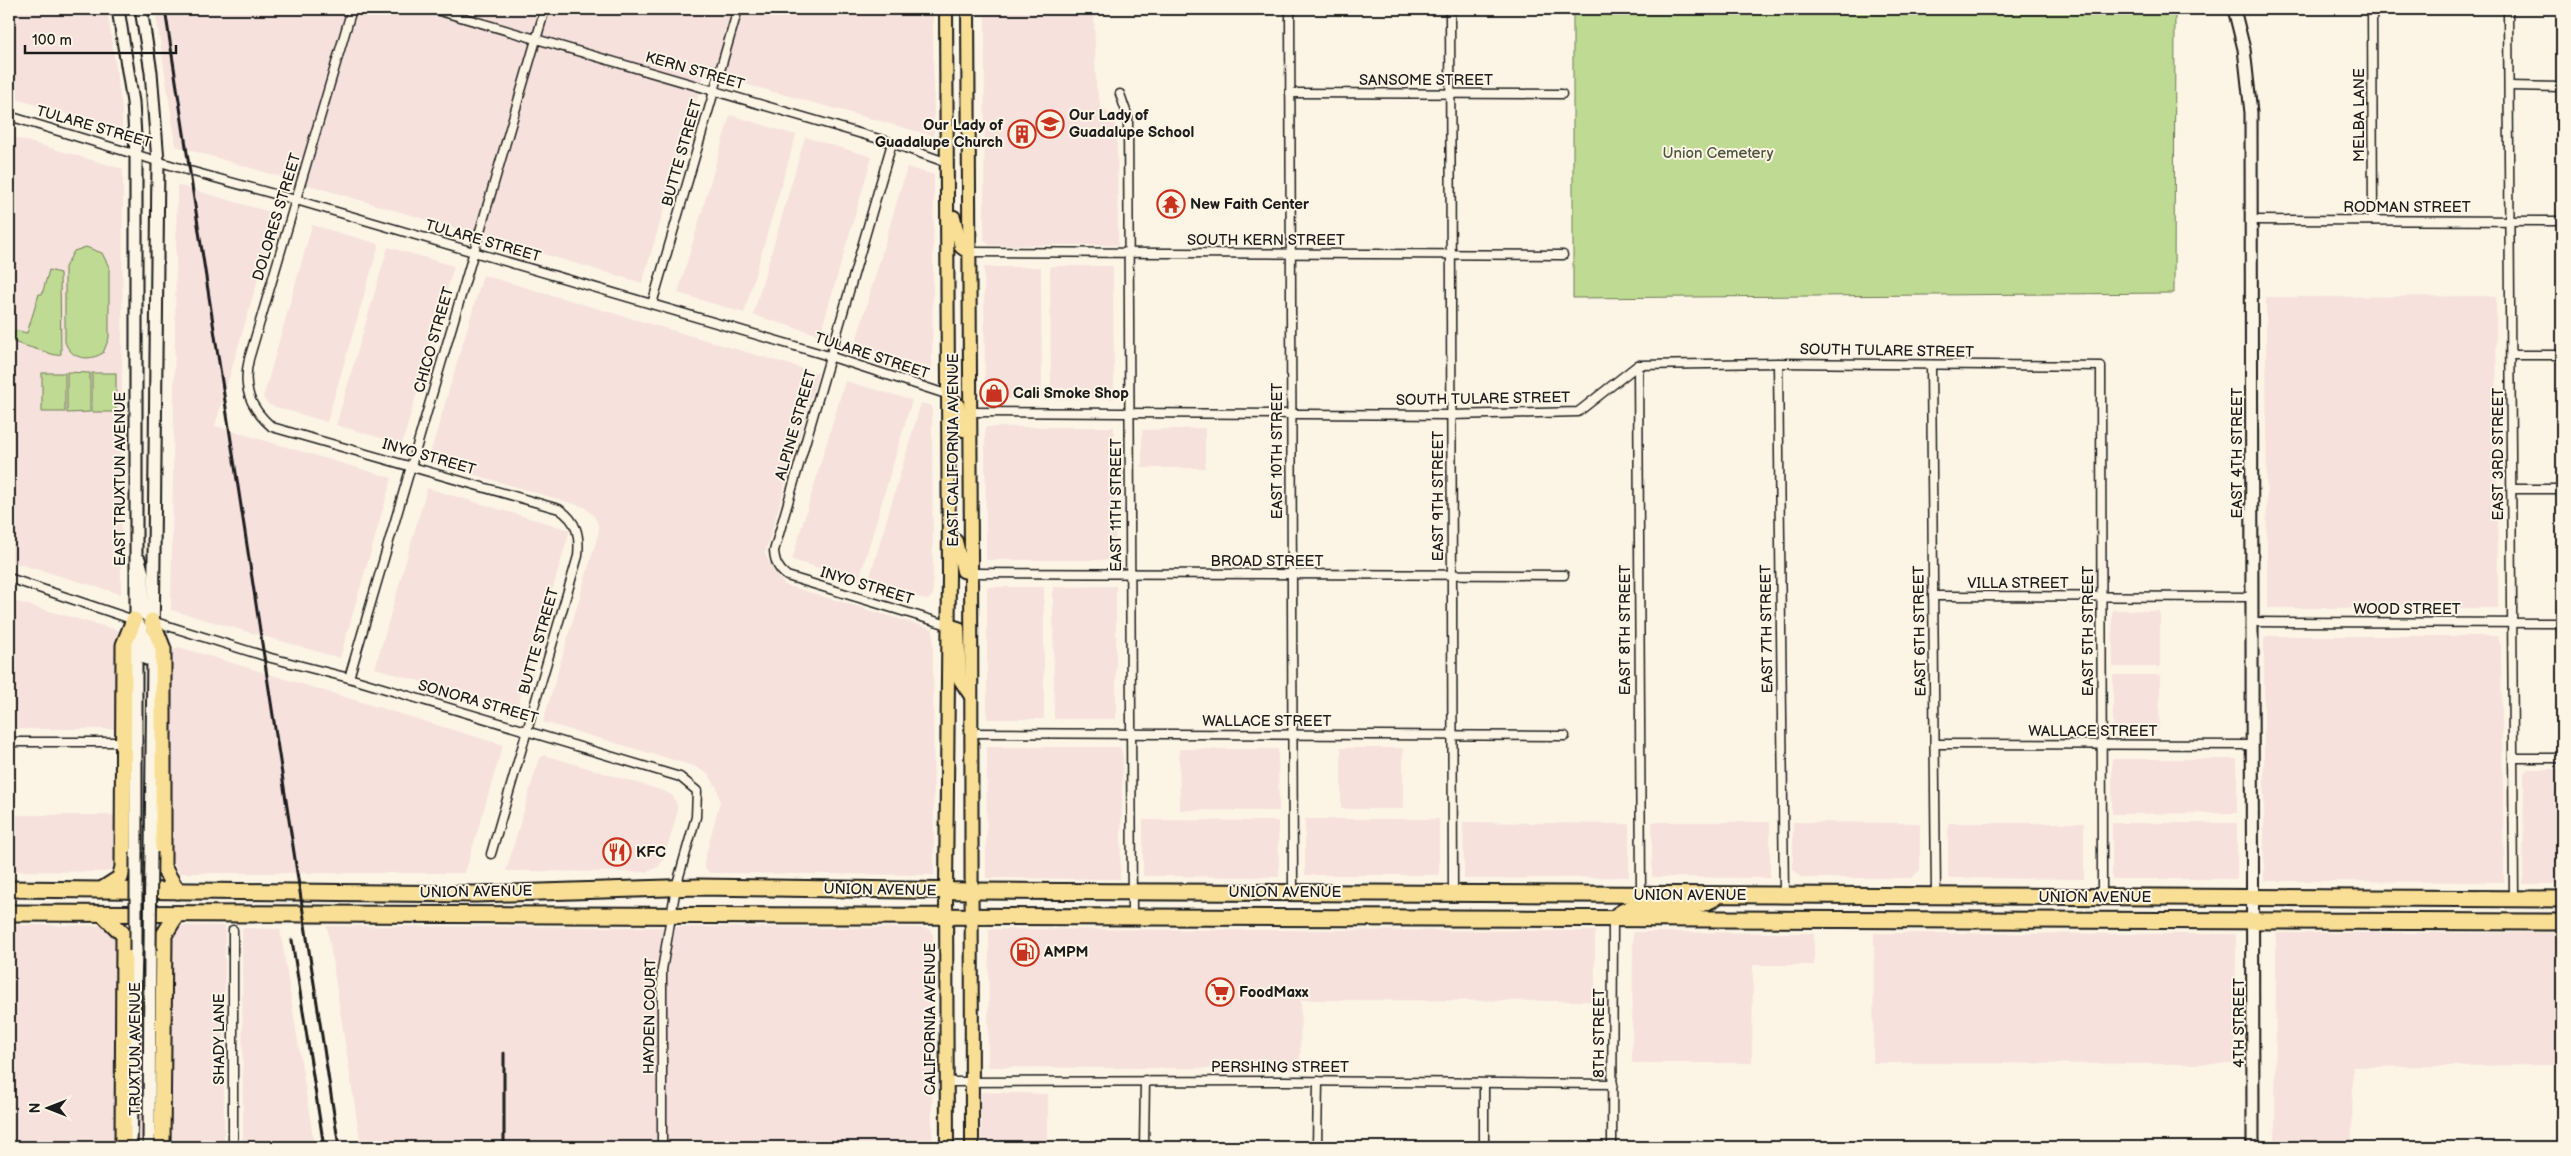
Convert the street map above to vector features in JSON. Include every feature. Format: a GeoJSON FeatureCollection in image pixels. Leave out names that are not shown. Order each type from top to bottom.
{"type":"FeatureCollection","features":[{"type":"Feature","properties":{"kind":"highway"},"geometry":{"type":"LineString","coordinates":[[102,890],[120,878],[123,867],[124,645],[134,620]]}},
{"type":"Feature","properties":{"kind":"highway"},"geometry":{"type":"LineString","coordinates":[[152,621],[163,649],[163,867],[176,891]]}},
{"type":"Feature","properties":{"kind":"highway"},"geometry":{"type":"LineString","coordinates":[[123,867],[163,867]]}},
{"type":"Feature","properties":{"kind":"highway","name":"UNION AVENUE"},"geometry":{"type":"LineString","coordinates":[[9,889],[475,894],[676,887],[973,891],[2562,899]]}},
{"type":"Feature","properties":{"kind":"highway"},"geometry":{"type":"LineString","coordinates":[[1613,919],[1627,908],[1699,906],[1719,895]]}},
{"type":"Feature","properties":{"kind":"highway","name":"UNION AVENUE"},"geometry":{"type":"LineString","coordinates":[[9,913],[2562,922]]}},
{"type":"Feature","properties":{"kind":"highway"},"geometry":{"type":"LineString","coordinates":[[103,914],[124,935],[164,935]]}},
{"type":"Feature","properties":{"kind":"highway"},"geometry":{"type":"LineString","coordinates":[[162,1147],[164,935],[177,914]]}},
{"type":"Feature","properties":{"kind":"highway"},"geometry":{"type":"LineString","coordinates":[[123,1147],[124,935]]}},
{"type":"Feature","properties":{"kind":"main road","name":"EAST TRUXTUN AVENUE"},"geometry":{"type":"LineString","coordinates":[[118,9],[133,102],[136,154],[134,620],[136,951]]}},
{"type":"Feature","properties":{"kind":"main road"},"geometry":{"type":"LineString","coordinates":[[141,9],[151,72],[158,161],[152,690]]}},
{"type":"Feature","properties":{"kind":"main road","name":"EAST CALIFORNIA AVENUE"},"geometry":{"type":"LineString","coordinates":[[946,9],[949,395],[946,890]]}},
{"type":"Feature","properties":{"kind":"main road","name":"EAST CALIFORNIA AVENUE"},"geometry":{"type":"LineString","coordinates":[[968,9],[970,733],[973,891]]}},
{"type":"Feature","properties":{"kind":"main road","name":"EAST 4TH STREET"},"geometry":{"type":"LineString","coordinates":[[2234,9],[2249,80],[2252,220],[2251,745],[2252,881],[2254,898]]}},
{"type":"Feature","properties":{"kind":"main road"},"geometry":{"type":"LineString","coordinates":[[948,182],[959,242],[961,247],[968,252]]}},
{"type":"Feature","properties":{"kind":"main road"},"geometry":{"type":"LineString","coordinates":[[136,386],[156,387]]}},
{"type":"Feature","properties":{"kind":"main road"},"geometry":{"type":"LineString","coordinates":[[949,395],[958,405],[969,472]]}},
{"type":"Feature","properties":{"kind":"main road"},"geometry":{"type":"LineString","coordinates":[[949,499],[961,566],[963,571],[970,573]]}},
{"type":"Feature","properties":{"kind":"main road"},"geometry":{"type":"LineString","coordinates":[[135,540],[143,574],[143,612],[152,621]]}},
{"type":"Feature","properties":{"kind":"main road"},"geometry":{"type":"LineString","coordinates":[[134,620],[142,628],[152,690]]}},
{"type":"Feature","properties":{"kind":"main road"},"geometry":{"type":"LineString","coordinates":[[948,625],[958,628],[960,680],[970,695]]}},
{"type":"Feature","properties":{"kind":"main road","name":"TRUXTUN AVENUE"},"geometry":{"type":"LineString","coordinates":[[150,1147],[152,690]]}},
{"type":"Feature","properties":{"kind":"main road","name":"CALIFORNIA AVENUE"},"geometry":{"type":"LineString","coordinates":[[946,890],[948,1147]]}},
{"type":"Feature","properties":{"kind":"main road"},"geometry":{"type":"LineString","coordinates":[[972,1147],[973,891]]}},
{"type":"Feature","properties":{"kind":"main road","name":"4TH STREET"},"geometry":{"type":"LineString","coordinates":[[2254,898],[2254,1147]]}},
{"type":"Feature","properties":{"kind":"main road","name":"TRUXTUN AVENUE"},"geometry":{"type":"LineString","coordinates":[[131,1147],[136,951]]}},
{"type":"Feature","properties":{"kind":"street","name":"DOLORES STREET"},"geometry":{"type":"LineString","coordinates":[[272,427],[261,418],[251,403],[247,394],[246,370],[352,9]]}},
{"type":"Feature","properties":{"kind":"street","name":"KERN STREET"},"geometry":{"type":"LineString","coordinates":[[433,9],[892,143],[948,163]]}},
{"type":"Feature","properties":{"kind":"street","name":"CHICO STREET"},"geometry":{"type":"LineString","coordinates":[[349,678],[545,9]]}},
{"type":"Feature","properties":{"kind":"street","name":"BUTTE STREET"},"geometry":{"type":"LineString","coordinates":[[652,304],[738,9]]}},
{"type":"Feature","properties":{"kind":"street","name":"EAST 10TH STREET"},"geometry":{"type":"LineString","coordinates":[[1290,9],[1292,893]]}},
{"type":"Feature","properties":{"kind":"street","name":"EAST 9TH STREET"},"geometry":{"type":"LineString","coordinates":[[1450,9],[1453,893]]}},
{"type":"Feature","properties":{"kind":"street","name":"MELBA LANE"},"geometry":{"type":"LineString","coordinates":[[2372,9],[2373,220]]}},
{"type":"Feature","properties":{"kind":"street","name":"EAST 3RD STREET"},"geometry":{"type":"LineString","coordinates":[[2508,9],[2514,899]]}},
{"type":"Feature","properties":{"kind":"street"},"geometry":{"type":"LineString","coordinates":[[2509,86],[2562,87]]}},
{"type":"Feature","properties":{"kind":"street","name":"SANSOME STREET"},"geometry":{"type":"LineString","coordinates":[[1290,93],[1562,94]]}},
{"type":"Feature","properties":{"kind":"street","name":"EAST 11TH STREET"},"geometry":{"type":"LineString","coordinates":[[1120,94],[1128,117],[1132,917]]}},
{"type":"Feature","properties":{"kind":"street","name":"TULARE STREET"},"geometry":{"type":"LineString","coordinates":[[9,116],[829,356],[949,395]]}},
{"type":"Feature","properties":{"kind":"street","name":"ALPINE STREET"},"geometry":{"type":"LineString","coordinates":[[780,570],[775,560],[774,551],[892,143]]}},
{"type":"Feature","properties":{"kind":"street","name":"RODMAN STREET"},"geometry":{"type":"LineString","coordinates":[[2252,220],[2562,221]]}},
{"type":"Feature","properties":{"kind":"street","name":"SOUTH KERN STREET"},"geometry":{"type":"LineString","coordinates":[[968,252],[1563,254]]}},
{"type":"Feature","properties":{"kind":"street"},"geometry":{"type":"LineString","coordinates":[[2511,355],[2562,355]]}},
{"type":"Feature","properties":{"kind":"street","name":"SOUTH TULARE STREET"},"geometry":{"type":"LineString","coordinates":[[969,412],[1451,415],[1578,412],[1638,365],[1778,363],[2100,366]]}},
{"type":"Feature","properties":{"kind":"street","name":"EAST 7TH STREET"},"geometry":{"type":"LineString","coordinates":[[1778,363],[1784,895]]}},
{"type":"Feature","properties":{"kind":"street","name":"EAST 8TH STREET"},"geometry":{"type":"LineString","coordinates":[[1638,365],[1641,895]]}},
{"type":"Feature","properties":{"kind":"street","name":"EAST 6TH STREET"},"geometry":{"type":"LineString","coordinates":[[1931,365],[1936,896]]}},
{"type":"Feature","properties":{"kind":"street","name":"EAST 5TH STREET"},"geometry":{"type":"LineString","coordinates":[[2100,366],[2102,897]]}},
{"type":"Feature","properties":{"kind":"street","name":"INYO STREET"},"geometry":{"type":"LineString","coordinates":[[272,427],[559,509],[574,522]]}},
{"type":"Feature","properties":{"kind":"street"},"geometry":{"type":"LineString","coordinates":[[2512,489],[2562,489]]}},
{"type":"Feature","properties":{"kind":"street","name":"BUTTE STREET"},"geometry":{"type":"LineString","coordinates":[[491,854],[578,556],[578,532],[574,522]]}},
{"type":"Feature","properties":{"kind":"street","name":"INYO STREET"},"geometry":{"type":"LineString","coordinates":[[780,570],[797,579],[948,625]]}},
{"type":"Feature","properties":{"kind":"street","name":"BROAD STREET"},"geometry":{"type":"LineString","coordinates":[[970,573],[1564,575]]}},
{"type":"Feature","properties":{"kind":"street"},"geometry":{"type":"LineString","coordinates":[[9,578],[134,620]]}},
{"type":"Feature","properties":{"kind":"street","name":"VILLA STREET"},"geometry":{"type":"LineString","coordinates":[[1933,596],[2252,597]]}},
{"type":"Feature","properties":{"kind":"street","name":"SONORA STREET"},"geometry":{"type":"LineString","coordinates":[[152,621],[271,658],[349,678],[680,777],[697,791],[696,817],[676,887]]}},
{"type":"Feature","properties":{"kind":"street","name":"WOOD STREET"},"geometry":{"type":"LineString","coordinates":[[2252,622],[2562,624]]}},
{"type":"Feature","properties":{"kind":"street","name":"WALLACE STREET"},"geometry":{"type":"LineString","coordinates":[[970,733],[1565,736]]}},
{"type":"Feature","properties":{"kind":"street"},"geometry":{"type":"LineString","coordinates":[[9,742],[124,742]]}},
{"type":"Feature","properties":{"kind":"street","name":"WALLACE STREET"},"geometry":{"type":"LineString","coordinates":[[1935,744],[2251,745]]}},
{"type":"Feature","properties":{"kind":"street"},"geometry":{"type":"LineString","coordinates":[[2513,758],[2562,758]]}},
{"type":"Feature","properties":{"kind":"street","name":"HAYDEN COURT"},"geometry":{"type":"LineString","coordinates":[[662,1147],[662,970],[676,887]]}},
{"type":"Feature","properties":{"kind":"street","name":"8TH STREET"},"geometry":{"type":"LineString","coordinates":[[1612,1147],[1613,919]]}},
{"type":"Feature","properties":{"kind":"street","name":"SHADY LANE"},"geometry":{"type":"LineString","coordinates":[[233,930],[233,1147]]}},
{"type":"Feature","properties":{"kind":"street"},"geometry":{"type":"LineString","coordinates":[[1144,1147],[1145,1080]]}},
{"type":"Feature","properties":{"kind":"street","name":"PERSHING STREET"},"geometry":{"type":"LineString","coordinates":[[947,1082],[1145,1080],[1613,1084]]}},
{"type":"Feature","properties":{"kind":"street"},"geometry":{"type":"LineString","coordinates":[[1317,1147],[1318,1081]]}},
{"type":"Feature","properties":{"kind":"street"},"geometry":{"type":"LineString","coordinates":[[1484,1084],[1484,1147]]}},
{"type":"Feature","properties":{"kind":"shaded area"},"geometry":{"type":"Polygon","coordinates":[[[9,9],[107,9],[122,109],[122,130],[9,97],[9,9]]]}},
{"type":"Feature","properties":{"kind":"shaded area"},"geometry":{"type":"Polygon","coordinates":[[[155,9],[933,9],[934,136],[705,73],[642,283],[176,146],[155,9]]]}},
{"type":"Feature","properties":{"kind":"shaded area","name":"Our Lady of Guadalupe School"},"geometry":{"type":"Polygon","coordinates":[[[985,9],[1094,9],[1096,86],[1101,107],[1112,116],[1117,131],[1118,245],[989,245],[984,239],[985,9]]]}},
{"type":"Feature","properties":{"kind":"shaded area"},"geometry":{"type":"Polygon","coordinates":[[[730,115],[796,135],[744,313],[678,293],[730,115]]]}},
{"type":"Feature","properties":{"kind":"shaded area"},"geometry":{"type":"Polygon","coordinates":[[[9,136],[123,169],[121,594],[9,561],[9,136]]]}},
{"type":"Feature","properties":{"kind":"shaded area"},"geometry":{"type":"Polygon","coordinates":[[[805,137],[872,157],[820,335],[753,315],[805,137]]]}},
{"type":"Feature","properties":{"kind":"shaded area"},"geometry":{"type":"Polygon","coordinates":[[[907,167],[934,175],[932,368],[855,345],[907,167]]]}},
{"type":"Feature","properties":{"kind":"shaded area"},"geometry":{"type":"Polygon","coordinates":[[[177,185],[277,214],[215,426],[392,478],[340,658],[171,610],[177,185]]]}},
{"type":"Feature","properties":{"kind":"shaded area"},"geometry":{"type":"Polygon","coordinates":[[[312,225],[379,244],[327,422],[269,405],[263,398],[312,225]]]}},
{"type":"Feature","properties":{"kind":"shaded area"},"geometry":{"type":"Polygon","coordinates":[[[388,247],[454,266],[402,444],[336,425],[388,247]]]}},
{"type":"Feature","properties":{"kind":"shaded area"},"geometry":{"type":"Polygon","coordinates":[[[1050,266],[1113,266],[1114,399],[1051,399],[1050,266]]]}},
{"type":"Feature","properties":{"kind":"shaded area"},"geometry":{"type":"Polygon","coordinates":[[[984,267],[1041,267],[1042,399],[985,399],[984,267]]]}},
{"type":"Feature","properties":{"kind":"shaded area"},"geometry":{"type":"Polygon","coordinates":[[[483,275],[818,373],[765,554],[776,575],[785,585],[933,629],[934,875],[710,873],[705,869],[704,862],[720,801],[717,788],[708,774],[694,766],[543,722],[599,531],[594,516],[584,507],[428,461],[483,275]]]}},
{"type":"Feature","properties":{"kind":"shaded area"},"geometry":{"type":"Polygon","coordinates":[[[2496,296],[2498,608],[2267,608],[2266,297],[2496,296]]]}},
{"type":"Feature","properties":{"kind":"shaded area"},"geometry":{"type":"Polygon","coordinates":[[[845,381],[912,400],[859,580],[792,560],[845,381]]]}},
{"type":"Feature","properties":{"kind":"shaded area"},"geometry":{"type":"Polygon","coordinates":[[[921,403],[932,406],[933,595],[928,600],[868,583],[921,403]]]}},
{"type":"Feature","properties":{"kind":"shaded area"},"geometry":{"type":"Polygon","coordinates":[[[985,427],[1114,427],[1115,560],[986,560],[985,427]]]}},
{"type":"Feature","properties":{"kind":"shaded area"},"geometry":{"type":"Polygon","coordinates":[[[1205,428],[1205,468],[1142,468],[1142,430],[1205,428]]]}},
{"type":"Feature","properties":{"kind":"shaded area"},"geometry":{"type":"Polygon","coordinates":[[[427,488],[570,530],[517,710],[375,668],[427,488]]]}},
{"type":"Feature","properties":{"kind":"shaded area"},"geometry":{"type":"Polygon","coordinates":[[[1116,586],[1116,719],[1054,719],[1053,587],[1116,586]]]}},
{"type":"Feature","properties":{"kind":"shaded area"},"geometry":{"type":"Polygon","coordinates":[[[987,587],[1044,587],[1044,719],[987,719],[987,587]]]}},
{"type":"Feature","properties":{"kind":"shaded area"},"geometry":{"type":"Polygon","coordinates":[[[10,600],[121,631],[121,729],[9,729],[10,600]]]}},
{"type":"Feature","properties":{"kind":"shaded area"},"geometry":{"type":"Polygon","coordinates":[[[2112,610],[2160,611],[2160,667],[2113,667],[2112,610]]]}},
{"type":"Feature","properties":{"kind":"shaded area"},"geometry":{"type":"Polygon","coordinates":[[[2267,636],[2498,636],[2501,646],[2504,882],[2264,881],[2264,639],[2267,636]]]}},
{"type":"Feature","properties":{"kind":"shaded area"},"geometry":{"type":"Polygon","coordinates":[[[179,647],[503,745],[465,873],[179,873],[170,855],[170,810],[172,651],[179,647]]]}},
{"type":"Feature","properties":{"kind":"shaded area"},"geometry":{"type":"Polygon","coordinates":[[[2113,675],[2160,675],[2159,731],[2113,731],[2113,675]]]}},
{"type":"Feature","properties":{"kind":"shaded area"},"geometry":{"type":"Polygon","coordinates":[[[987,747],[1120,747],[1123,756],[1120,879],[986,878],[987,747]]]}},
{"type":"Feature","properties":{"kind":"shaded area"},"geometry":{"type":"Polygon","coordinates":[[[1341,748],[1403,748],[1403,809],[1341,809],[1341,748]]]}},
{"type":"Feature","properties":{"kind":"shaded area"},"geometry":{"type":"Polygon","coordinates":[[[1179,749],[1278,749],[1279,811],[1180,810],[1179,749]]]}},
{"type":"Feature","properties":{"kind":"shaded area"},"geometry":{"type":"Polygon","coordinates":[[[544,755],[664,791],[673,796],[677,805],[677,814],[664,859],[658,867],[646,872],[506,871],[539,759],[544,755]]]}},
{"type":"Feature","properties":{"kind":"shaded area"},"geometry":{"type":"Polygon","coordinates":[[[2112,759],[2237,759],[2237,813],[2112,814],[2112,759]]]}},
{"type":"Feature","properties":{"kind":"shaded area"},"geometry":{"type":"Polygon","coordinates":[[[2527,769],[2562,769],[2562,884],[2523,884],[2524,773],[2527,769]]]}},
{"type":"Feature","properties":{"kind":"shaded area"},"geometry":{"type":"Polygon","coordinates":[[[9,815],[115,815],[114,863],[112,869],[106,872],[9,871],[9,815]]]}},
{"type":"Feature","properties":{"kind":"shaded area"},"geometry":{"type":"Polygon","coordinates":[[[1305,819],[1439,819],[1439,875],[1305,875],[1305,819]]]}},
{"type":"Feature","properties":{"kind":"shaded area"},"geometry":{"type":"Polygon","coordinates":[[[1143,820],[1278,821],[1279,877],[1143,876],[1143,820]]]}},
{"type":"Feature","properties":{"kind":"shaded area"},"geometry":{"type":"Polygon","coordinates":[[[1463,822],[1629,824],[1629,877],[1464,879],[1463,822]]]}},
{"type":"Feature","properties":{"kind":"shaded area"},"geometry":{"type":"Polygon","coordinates":[[[1652,822],[1770,822],[1770,878],[1652,877],[1652,822]]]}},
{"type":"Feature","properties":{"kind":"shaded area"},"geometry":{"type":"Polygon","coordinates":[[[1793,822],[1920,823],[1920,870],[1912,878],[1802,878],[1793,869],[1793,822]]]}},
{"type":"Feature","properties":{"kind":"shaded area"},"geometry":{"type":"Polygon","coordinates":[[[1948,823],[2084,823],[2084,879],[1948,878],[1948,823]]]}},
{"type":"Feature","properties":{"kind":"shaded area"},"geometry":{"type":"Polygon","coordinates":[[[2112,823],[2237,823],[2237,879],[2112,879],[2112,823]]]}},
{"type":"Feature","properties":{"kind":"shaded area"},"geometry":{"type":"Polygon","coordinates":[[[9,925],[225,926],[224,1143],[205,1143],[205,1147],[9,1147],[9,925]]]}},
{"type":"Feature","properties":{"kind":"shaded area"},"geometry":{"type":"Polygon","coordinates":[[[327,926],[926,928],[931,930],[933,935],[932,1147],[361,1147],[327,926]]]}},
{"type":"Feature","properties":{"kind":"shaded area"},"geometry":{"type":"Polygon","coordinates":[[[242,928],[280,929],[314,1143],[243,1143],[242,928]]]}},
{"type":"Feature","properties":{"kind":"shaded area"},"geometry":{"type":"Polygon","coordinates":[[[989,929],[1595,931],[1595,1001],[1301,1000],[1300,1069],[988,1067],[989,929]]]}},
{"type":"Feature","properties":{"kind":"shaded area"},"geometry":{"type":"Polygon","coordinates":[[[1633,932],[1814,933],[1814,965],[1753,965],[1752,1063],[1632,1063],[1633,932]]]}},
{"type":"Feature","properties":{"kind":"shaded area"},"geometry":{"type":"Polygon","coordinates":[[[1874,933],[2236,934],[2235,1064],[1873,1063],[1874,933]]]}},
{"type":"Feature","properties":{"kind":"shaded area"},"geometry":{"type":"Polygon","coordinates":[[[2276,933],[2559,933],[2558,1065],[2353,1067],[2352,1147],[2275,1147],[2276,933]]]}},
{"type":"Feature","properties":{"kind":"shaded area"},"geometry":{"type":"Polygon","coordinates":[[[981,1092],[1048,1094],[1048,1147],[981,1147],[981,1092]]]}},
{"type":"Feature","properties":{"kind":"green space","name":"Union Cemetery"},"geometry":{"type":"Polygon","coordinates":[[[1573,9],[2175,9],[2174,293],[1573,298],[1573,9]]]}},
{"type":"Feature","properties":{"kind":"green space"},"geometry":{"type":"Polygon","coordinates":[[[86,247],[102,253],[109,267],[109,338],[103,353],[86,358],[71,352],[65,342],[65,267],[74,251],[86,247]]]}},
{"type":"Feature","properties":{"kind":"green space"},"geometry":{"type":"Polygon","coordinates":[[[49,270],[60,273],[61,354],[55,355],[13,342],[15,330],[27,333],[39,294],[42,294],[49,270]]]}},
{"type":"Feature","properties":{"kind":"green space"},"geometry":{"type":"Polygon","coordinates":[[[67,372],[90,373],[90,412],[67,413],[67,372]]]}},
{"type":"Feature","properties":{"kind":"green space"},"geometry":{"type":"Polygon","coordinates":[[[42,373],[65,373],[65,412],[42,412],[42,373]]]}},
{"type":"Feature","properties":{"kind":"green space"},"geometry":{"type":"Polygon","coordinates":[[[92,373],[116,373],[116,412],[92,412],[92,373]]]}},
{"type":"Feature","properties":{"kind":"railway"},"geometry":{"type":"LineString","coordinates":[[165,9],[339,1147]]}},
{"type":"Feature","properties":{"kind":"railway"},"geometry":{"type":"LineString","coordinates":[[292,940],[324,1147]]}},
{"type":"Feature","properties":{"kind":"railway"},"geometry":{"type":"LineString","coordinates":[[504,1053],[504,1147]]}},
{"type":"Feature","properties":{"kind":"place","name":"Our Lady of Guadalupe School"},"geometry":{"type":"Point","coordinates":[1050,124]}},
{"type":"Feature","properties":{"kind":"place","name":"Our Lady of Guadalupe Church"},"geometry":{"type":"Point","coordinates":[1022,134]}},
{"type":"Feature","properties":{"kind":"place","name":"New Faith Center"},"geometry":{"type":"Point","coordinates":[1171,204]}},
{"type":"Feature","properties":{"kind":"place","name":"Cali Smoke Shop"},"geometry":{"type":"Point","coordinates":[994,393]}},
{"type":"Feature","properties":{"kind":"place","name":"KFC"},"geometry":{"type":"Point","coordinates":[617,852]}},
{"type":"Feature","properties":{"kind":"place","name":"AMPM"},"geometry":{"type":"Point","coordinates":[1025,952]}},
{"type":"Feature","properties":{"kind":"place","name":"FoodMaxx"},"geometry":{"type":"Point","coordinates":[1220,992]}}]}
